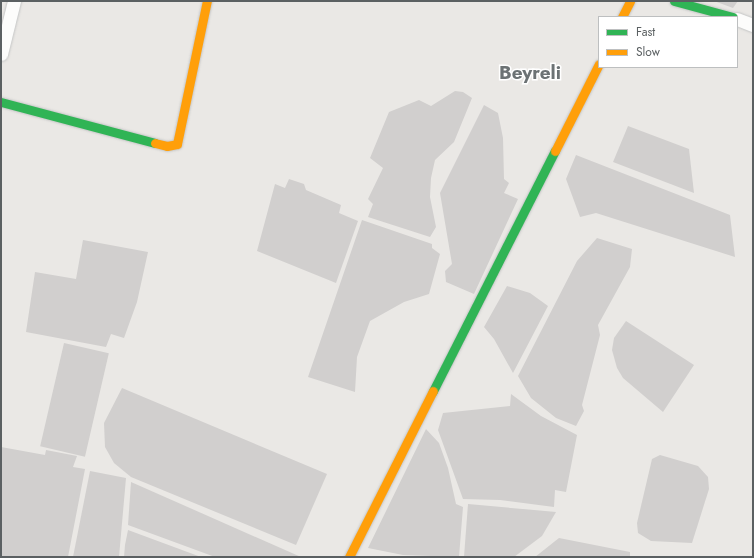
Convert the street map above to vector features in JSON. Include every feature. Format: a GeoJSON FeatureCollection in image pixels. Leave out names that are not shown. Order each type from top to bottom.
{"type":"FeatureCollection","features":[{"type":"Feature","properties":{"kind":"street"},"geometry":{"type":"LineString","coordinates":[[1,54],[14,1]]}},
{"type":"Feature","properties":{"kind":"street"},"geometry":{"type":"LineString","coordinates":[[1,102],[168,146],[177,144],[207,1]]}},
{"type":"Feature","properties":{"kind":"street"},"geometry":{"type":"LineString","coordinates":[[622,16],[630,1]]}},
{"type":"Feature","properties":{"kind":"street"},"geometry":{"type":"LineString","coordinates":[[674,1],[730,16]]}},
{"type":"Feature","properties":{"kind":"street"},"geometry":{"type":"LineString","coordinates":[[738,19],[753,25]]}},
{"type":"Feature","properties":{"kind":"street"},"geometry":{"type":"LineString","coordinates":[[349,557],[598,66]]}},
{"type":"Feature","properties":{"kind":"building"},"geometry":{"type":"Polygon","coordinates":[[[714,1],[738,1],[733,8],[714,1]]]}},
{"type":"Feature","properties":{"kind":"building"},"geometry":{"type":"Polygon","coordinates":[[[455,91],[463,92],[472,98],[454,142],[435,160],[431,178],[430,197],[436,227],[430,237],[368,217],[373,204],[368,199],[383,168],[370,158],[389,112],[419,100],[431,106],[455,91]]]}},
{"type":"Feature","properties":{"kind":"building"},"geometry":{"type":"Polygon","coordinates":[[[484,105],[498,113],[503,138],[504,179],[509,183],[504,193],[518,199],[474,294],[446,282],[445,271],[452,264],[440,193],[484,105]]]}},
{"type":"Feature","properties":{"kind":"building"},"geometry":{"type":"Polygon","coordinates":[[[628,126],[689,149],[694,193],[613,162],[628,126]]]}},
{"type":"Feature","properties":{"kind":"building"},"geometry":{"type":"Polygon","coordinates":[[[576,155],[730,215],[735,257],[596,213],[580,217],[566,179],[576,155]]]}},
{"type":"Feature","properties":{"kind":"building"},"geometry":{"type":"Polygon","coordinates":[[[289,179],[304,184],[306,190],[341,205],[339,213],[358,221],[336,283],[257,251],[275,184],[285,188],[289,179]]]}},
{"type":"Feature","properties":{"kind":"building"},"geometry":{"type":"Polygon","coordinates":[[[362,220],[432,244],[432,248],[440,254],[429,294],[404,302],[370,321],[357,357],[355,392],[308,377],[362,220]]]}},
{"type":"Feature","properties":{"kind":"building"},"geometry":{"type":"Polygon","coordinates":[[[597,238],[632,249],[630,267],[598,325],[600,335],[582,405],[584,411],[576,426],[556,418],[531,398],[518,376],[577,261],[597,238]]]}},
{"type":"Feature","properties":{"kind":"building"},"geometry":{"type":"Polygon","coordinates":[[[83,240],[148,252],[137,302],[124,338],[111,334],[106,347],[26,332],[35,272],[76,279],[83,240]]]}},
{"type":"Feature","properties":{"kind":"building"},"geometry":{"type":"Polygon","coordinates":[[[507,286],[530,293],[548,306],[513,373],[494,339],[484,327],[507,286]]]}},
{"type":"Feature","properties":{"kind":"building"},"geometry":{"type":"Polygon","coordinates":[[[626,321],[694,365],[663,412],[623,378],[617,368],[612,350],[614,338],[626,321]]]}},
{"type":"Feature","properties":{"kind":"building"},"geometry":{"type":"Polygon","coordinates":[[[64,343],[109,353],[85,457],[40,446],[64,343]]]}},
{"type":"Feature","properties":{"kind":"building"},"geometry":{"type":"Polygon","coordinates":[[[122,388],[327,474],[296,545],[131,477],[114,463],[105,447],[104,423],[122,388]]]}},
{"type":"Feature","properties":{"kind":"building"},"geometry":{"type":"Polygon","coordinates":[[[511,394],[541,416],[577,435],[566,492],[555,490],[554,507],[500,500],[463,499],[438,430],[443,413],[510,406],[511,394]]]}},
{"type":"Feature","properties":{"kind":"building"},"geometry":{"type":"Polygon","coordinates":[[[426,429],[439,443],[448,468],[456,504],[463,507],[459,557],[403,555],[368,548],[426,429]]]}},
{"type":"Feature","properties":{"kind":"building"},"geometry":{"type":"Polygon","coordinates":[[[1,447],[45,455],[46,450],[77,456],[73,467],[85,469],[68,557],[1,557],[1,447]]]}},
{"type":"Feature","properties":{"kind":"building"},"geometry":{"type":"Polygon","coordinates":[[[660,455],[698,466],[708,477],[709,489],[692,543],[651,541],[638,533],[637,523],[652,459],[660,455]]]}},
{"type":"Feature","properties":{"kind":"building"},"geometry":{"type":"Polygon","coordinates":[[[90,471],[126,478],[119,557],[73,557],[90,471]]]}},
{"type":"Feature","properties":{"kind":"building"},"geometry":{"type":"Polygon","coordinates":[[[131,482],[301,557],[215,557],[128,525],[131,482]]]}},
{"type":"Feature","properties":{"kind":"building"},"geometry":{"type":"Polygon","coordinates":[[[468,504],[556,512],[542,536],[514,557],[464,557],[468,504]]]}},
{"type":"Feature","properties":{"kind":"building"},"geometry":{"type":"Polygon","coordinates":[[[128,530],[201,557],[124,557],[128,530]]]}},
{"type":"Feature","properties":{"kind":"building"},"geometry":{"type":"Polygon","coordinates":[[[559,538],[630,552],[630,557],[535,557],[559,538]]]}},
{"type":"Feature","properties":{"kind":"traffic: fast"},"geometry":{"type":"LineString","coordinates":[[674,1],[729,16]]}},
{"type":"Feature","properties":{"kind":"traffic: fast"},"geometry":{"type":"LineString","coordinates":[[1,102],[155,143]]}},
{"type":"Feature","properties":{"kind":"traffic: fast"},"geometry":{"type":"LineString","coordinates":[[433,391],[555,151]]}},
{"type":"Feature","properties":{"kind":"traffic: slow"},"geometry":{"type":"LineString","coordinates":[[155,143],[167,146],[177,144],[207,1]]}},
{"type":"Feature","properties":{"kind":"traffic: slow"},"geometry":{"type":"LineString","coordinates":[[622,16],[630,1]]}},
{"type":"Feature","properties":{"kind":"traffic: slow"},"geometry":{"type":"LineString","coordinates":[[555,151],[598,66]]}},
{"type":"Feature","properties":{"kind":"traffic: slow"},"geometry":{"type":"LineString","coordinates":[[349,557],[433,391]]}},
{"type":"Feature","properties":{"kind":"district","name":"Beyreli"},"geometry":{"type":"Point","coordinates":[530,73]}}]}
